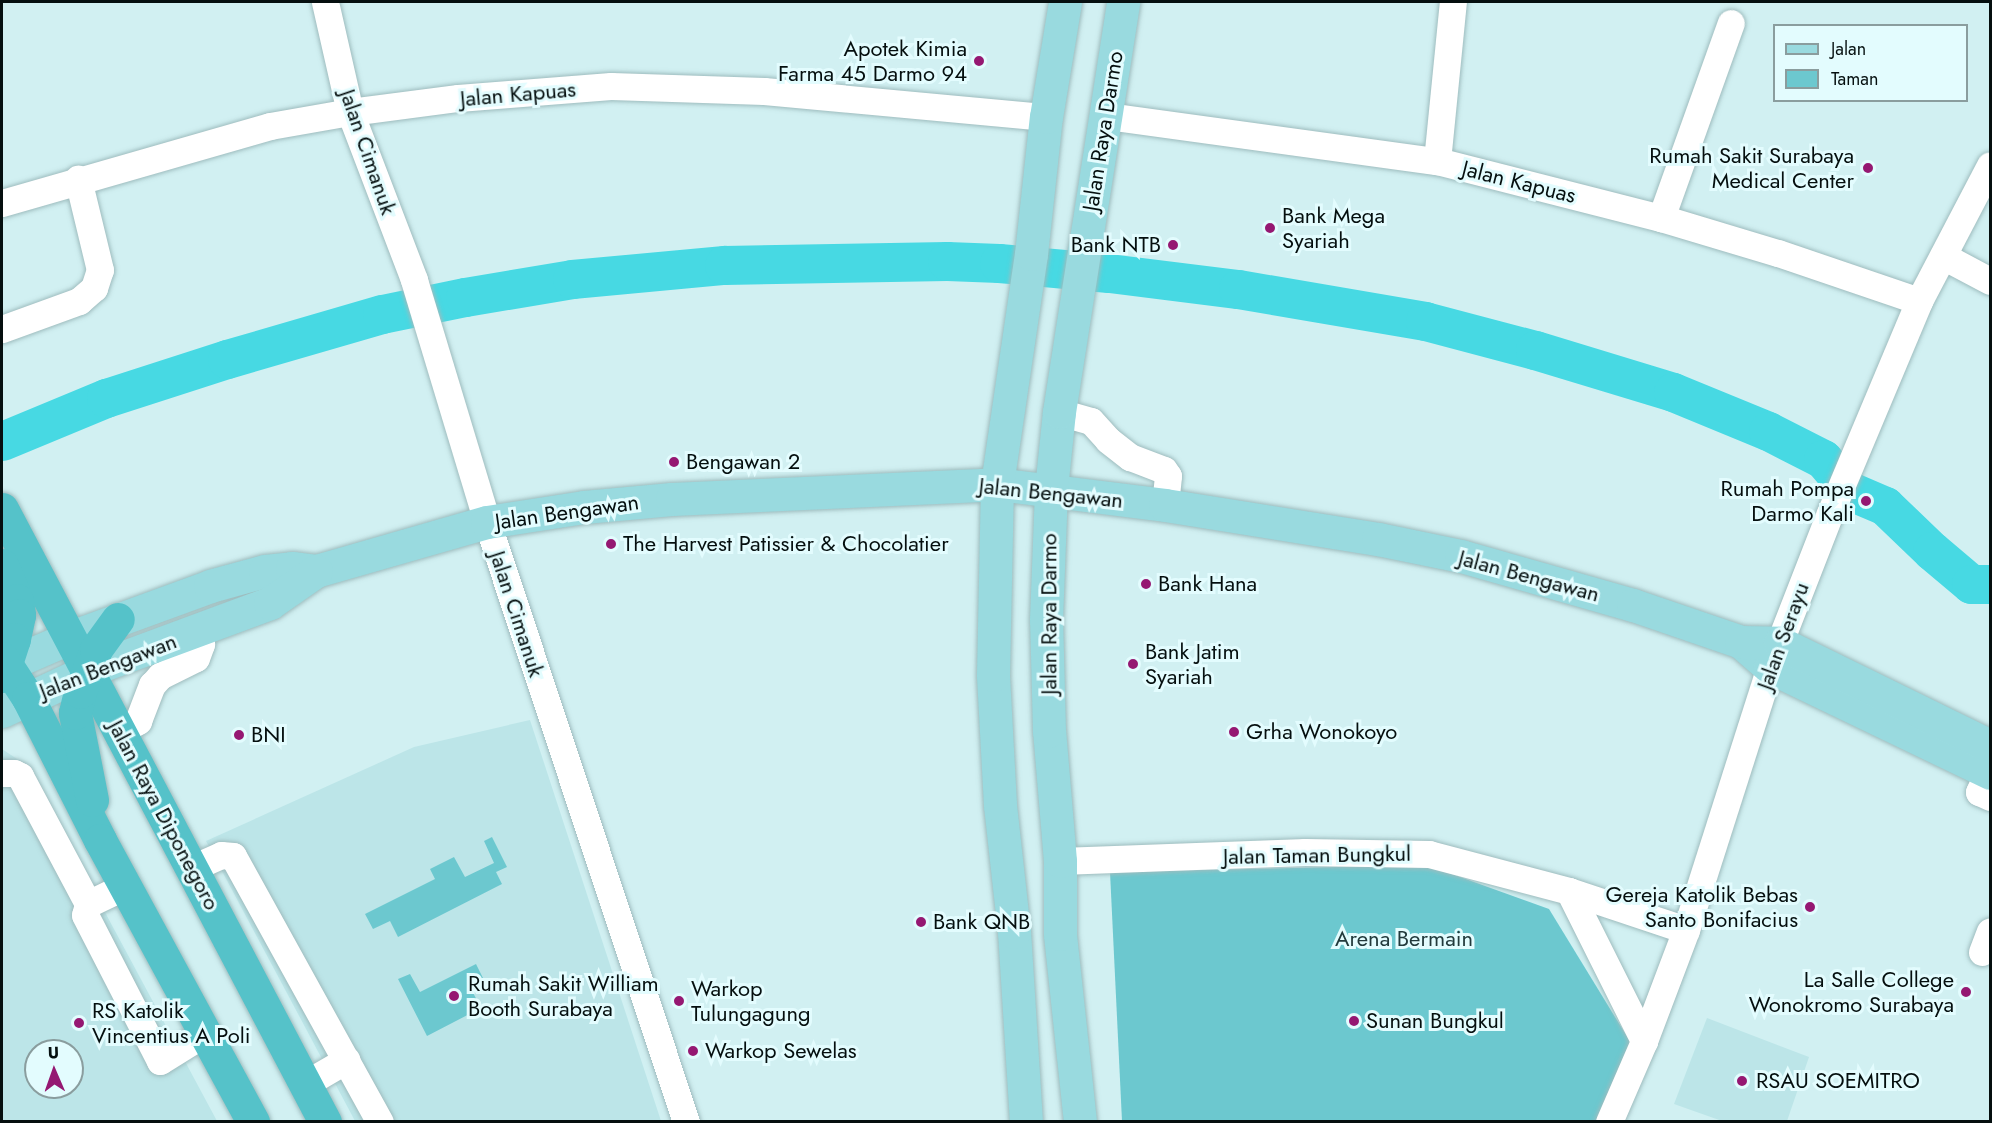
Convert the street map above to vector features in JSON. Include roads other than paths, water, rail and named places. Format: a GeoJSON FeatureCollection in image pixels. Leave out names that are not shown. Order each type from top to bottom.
{"type":"FeatureCollection","features":[{"type":"Feature","properties":{"kind":"highway","name":"Jalan Raya Diponegoro"},"geometry":{"type":"LineString","coordinates":[[2,509],[89,670],[325,1122]]}},
{"type":"Feature","properties":{"kind":"highway"},"geometry":{"type":"LineString","coordinates":[[2,565],[17,600],[19,615],[2,666],[15,705],[100,840],[253,1122]]}},
{"type":"Feature","properties":{"kind":"highway"},"geometry":{"type":"LineString","coordinates":[[100,840],[75,712],[96,649],[118,619]]}},
{"type":"Feature","properties":{"kind":"main road"},"geometry":{"type":"LineString","coordinates":[[1026,1122],[1014,932],[1000,805],[993,675],[997,484],[1030,254],[1046,117],[1065,2]]}},
{"type":"Feature","properties":{"kind":"main road","name":"Jalan Raya Darmo"},"geometry":{"type":"LineString","coordinates":[[1080,1122],[1060,934],[1060,861],[1049,730],[1046,620],[1051,489],[1059,412],[1123,2]]}},
{"type":"Feature","properties":{"kind":"main road","name":"Jalan Bengawan"},"geometry":{"type":"LineString","coordinates":[[15,705],[89,670],[197,632],[270,603],[316,571],[487,522],[584,507],[672,498],[997,484],[1165,505],[1378,539],[1461,556],[1622,602],[1741,642],[1775,656],[1990,772]]}},
{"type":"Feature","properties":{"kind":"main road","name":"Jalan Bengawan"},"geometry":{"type":"LineString","coordinates":[[2,666],[71,637],[210,586],[265,571],[292,568],[316,571]]}},
{"type":"Feature","properties":{"kind":"main road"},"geometry":{"type":"LineString","coordinates":[[1014,932],[1022,945],[1038,949],[1049,946],[1060,934]]}},
{"type":"Feature","properties":{"kind":"main road"},"geometry":{"type":"LineString","coordinates":[[1019,1008],[1038,994],[1052,993],[1068,1001]]}},
{"type":"Feature","properties":{"kind":"street","name":"Jalan Cimanuk"},"geometry":{"type":"LineString","coordinates":[[325,2],[350,112],[414,280],[435,356],[487,522],[686,1122]]}},
{"type":"Feature","properties":{"kind":"street"},"geometry":{"type":"LineString","coordinates":[[1437,161],[1453,2]]}},
{"type":"Feature","properties":{"kind":"street"},"geometry":{"type":"LineString","coordinates":[[1661,218],[1731,23]]}},
{"type":"Feature","properties":{"kind":"street","name":"Jalan Kapuas"},"geometry":{"type":"LineString","coordinates":[[2,203],[78,179],[270,126],[350,112],[458,98],[611,86],[764,91],[1046,117]]}},
{"type":"Feature","properties":{"kind":"street","name":"Jalan Kapuas"},"geometry":{"type":"LineString","coordinates":[[1107,116],[1437,161],[1661,218],[1778,253],[1918,302]]}},
{"type":"Feature","properties":{"kind":"street","name":"Jalan Serayu"},"geometry":{"type":"LineString","coordinates":[[1609,1122],[1644,1041],[1686,930],[1775,656],[1830,513],[1918,302],[1990,165]]}},
{"type":"Feature","properties":{"kind":"street"},"geometry":{"type":"LineString","coordinates":[[2,329],[79,301],[94,288],[100,270],[78,179]]}},
{"type":"Feature","properties":{"kind":"street"},"geometry":{"type":"LineString","coordinates":[[1943,256],[1990,281]]}},
{"type":"Feature","properties":{"kind":"street"},"geometry":{"type":"LineString","coordinates":[[1059,412],[1091,421],[1108,440],[1130,457],[1164,470],[1168,476],[1165,505]]}},
{"type":"Feature","properties":{"kind":"street"},"geometry":{"type":"LineString","coordinates":[[120,731],[138,721],[152,685],[160,676],[196,658],[201,644],[197,632]]}},
{"type":"Feature","properties":{"kind":"street"},"geometry":{"type":"LineString","coordinates":[[2,773],[14,773],[20,776],[88,903],[85,915],[160,1061],[205,1033]]}},
{"type":"Feature","properties":{"kind":"street","name":"Jalan Taman Bungkul"},"geometry":{"type":"LineString","coordinates":[[1060,861],[1305,852],[1430,854],[1569,891],[1686,930]]}},
{"type":"Feature","properties":{"kind":"street"},"geometry":{"type":"LineString","coordinates":[[192,868],[221,855],[233,856],[380,1122]]}},
{"type":"Feature","properties":{"kind":"street"},"geometry":{"type":"LineString","coordinates":[[88,903],[125,886]]}},
{"type":"Feature","properties":{"kind":"street"},"geometry":{"type":"LineString","coordinates":[[1569,891],[1644,1041]]}},
{"type":"Feature","properties":{"kind":"street"},"geometry":{"type":"LineString","coordinates":[[305,1084],[346,1060]]}},
{"type":"Feature","properties":{"kind":"waterway"},"geometry":{"type":"LineString","coordinates":[[2,441],[106,398],[227,359],[382,314],[465,297],[572,279],[724,265],[947,261],[999,263],[1109,273],[1238,289],[1425,321],[1535,350],[1673,392],[1768,431],[1823,459],[1850,491],[1885,506],[1971,584],[1990,584]]}},
{"type":"Feature","properties":{"kind":"place","name":"Apotek Kimia Farma 45 Darmo 94"},"geometry":{"type":"Point","coordinates":[979,61]}},
{"type":"Feature","properties":{"kind":"place","name":"Rumah Sakit Surabaya Medical Center"},"geometry":{"type":"Point","coordinates":[1868,168]}},
{"type":"Feature","properties":{"kind":"place","name":"Bank Mega Syariah"},"geometry":{"type":"Point","coordinates":[1270,228]}},
{"type":"Feature","properties":{"kind":"place","name":"Bank NTB"},"geometry":{"type":"Point","coordinates":[1173,245]}},
{"type":"Feature","properties":{"kind":"place","name":"Bengawan 2"},"geometry":{"type":"Point","coordinates":[674,462]}},
{"type":"Feature","properties":{"kind":"place","name":"Rumah Pompa Darmo Kali"},"geometry":{"type":"Point","coordinates":[1866,501]}},
{"type":"Feature","properties":{"kind":"place","name":"The Harvest Patissier & Chocolatier"},"geometry":{"type":"Point","coordinates":[611,544]}},
{"type":"Feature","properties":{"kind":"place","name":"Bank Hana"},"geometry":{"type":"Point","coordinates":[1146,584]}},
{"type":"Feature","properties":{"kind":"place","name":"Bank Jatim Syariah"},"geometry":{"type":"Point","coordinates":[1133,664]}},
{"type":"Feature","properties":{"kind":"place","name":"Grha Wonokoyo"},"geometry":{"type":"Point","coordinates":[1234,732]}},
{"type":"Feature","properties":{"kind":"place","name":"BNI"},"geometry":{"type":"Point","coordinates":[239,735]}},
{"type":"Feature","properties":{"kind":"place","name":"Gereja Katolik Bebas Santo Bonifacius"},"geometry":{"type":"Point","coordinates":[1810,907]}},
{"type":"Feature","properties":{"kind":"place","name":"Bank QNB"},"geometry":{"type":"Point","coordinates":[921,922]}},
{"type":"Feature","properties":{"kind":"place","name":"La Salle College Wonokromo Surabaya"},"geometry":{"type":"Point","coordinates":[1966,992]}},
{"type":"Feature","properties":{"kind":"place","name":"Rumah Sakit William Booth Surabaya"},"geometry":{"type":"Point","coordinates":[454,996]}},
{"type":"Feature","properties":{"kind":"place","name":"Warkop Tulungagung"},"geometry":{"type":"Point","coordinates":[679,1001]}},
{"type":"Feature","properties":{"kind":"place","name":"Sunan Bungkul"},"geometry":{"type":"Point","coordinates":[1354,1021]}},
{"type":"Feature","properties":{"kind":"place","name":"RS Katolik Vincentius A Poli"},"geometry":{"type":"Point","coordinates":[79,1023]}},
{"type":"Feature","properties":{"kind":"place","name":"Warkop Sewelas"},"geometry":{"type":"Point","coordinates":[693,1051]}},
{"type":"Feature","properties":{"kind":"place","name":"RSAU SOEMITRO"},"geometry":{"type":"Point","coordinates":[1742,1081]}},
{"type":"Feature","properties":{"kind":"park label","name":"Arena Bermain"},"geometry":{"type":"Point","coordinates":[1404,939]}}]}
